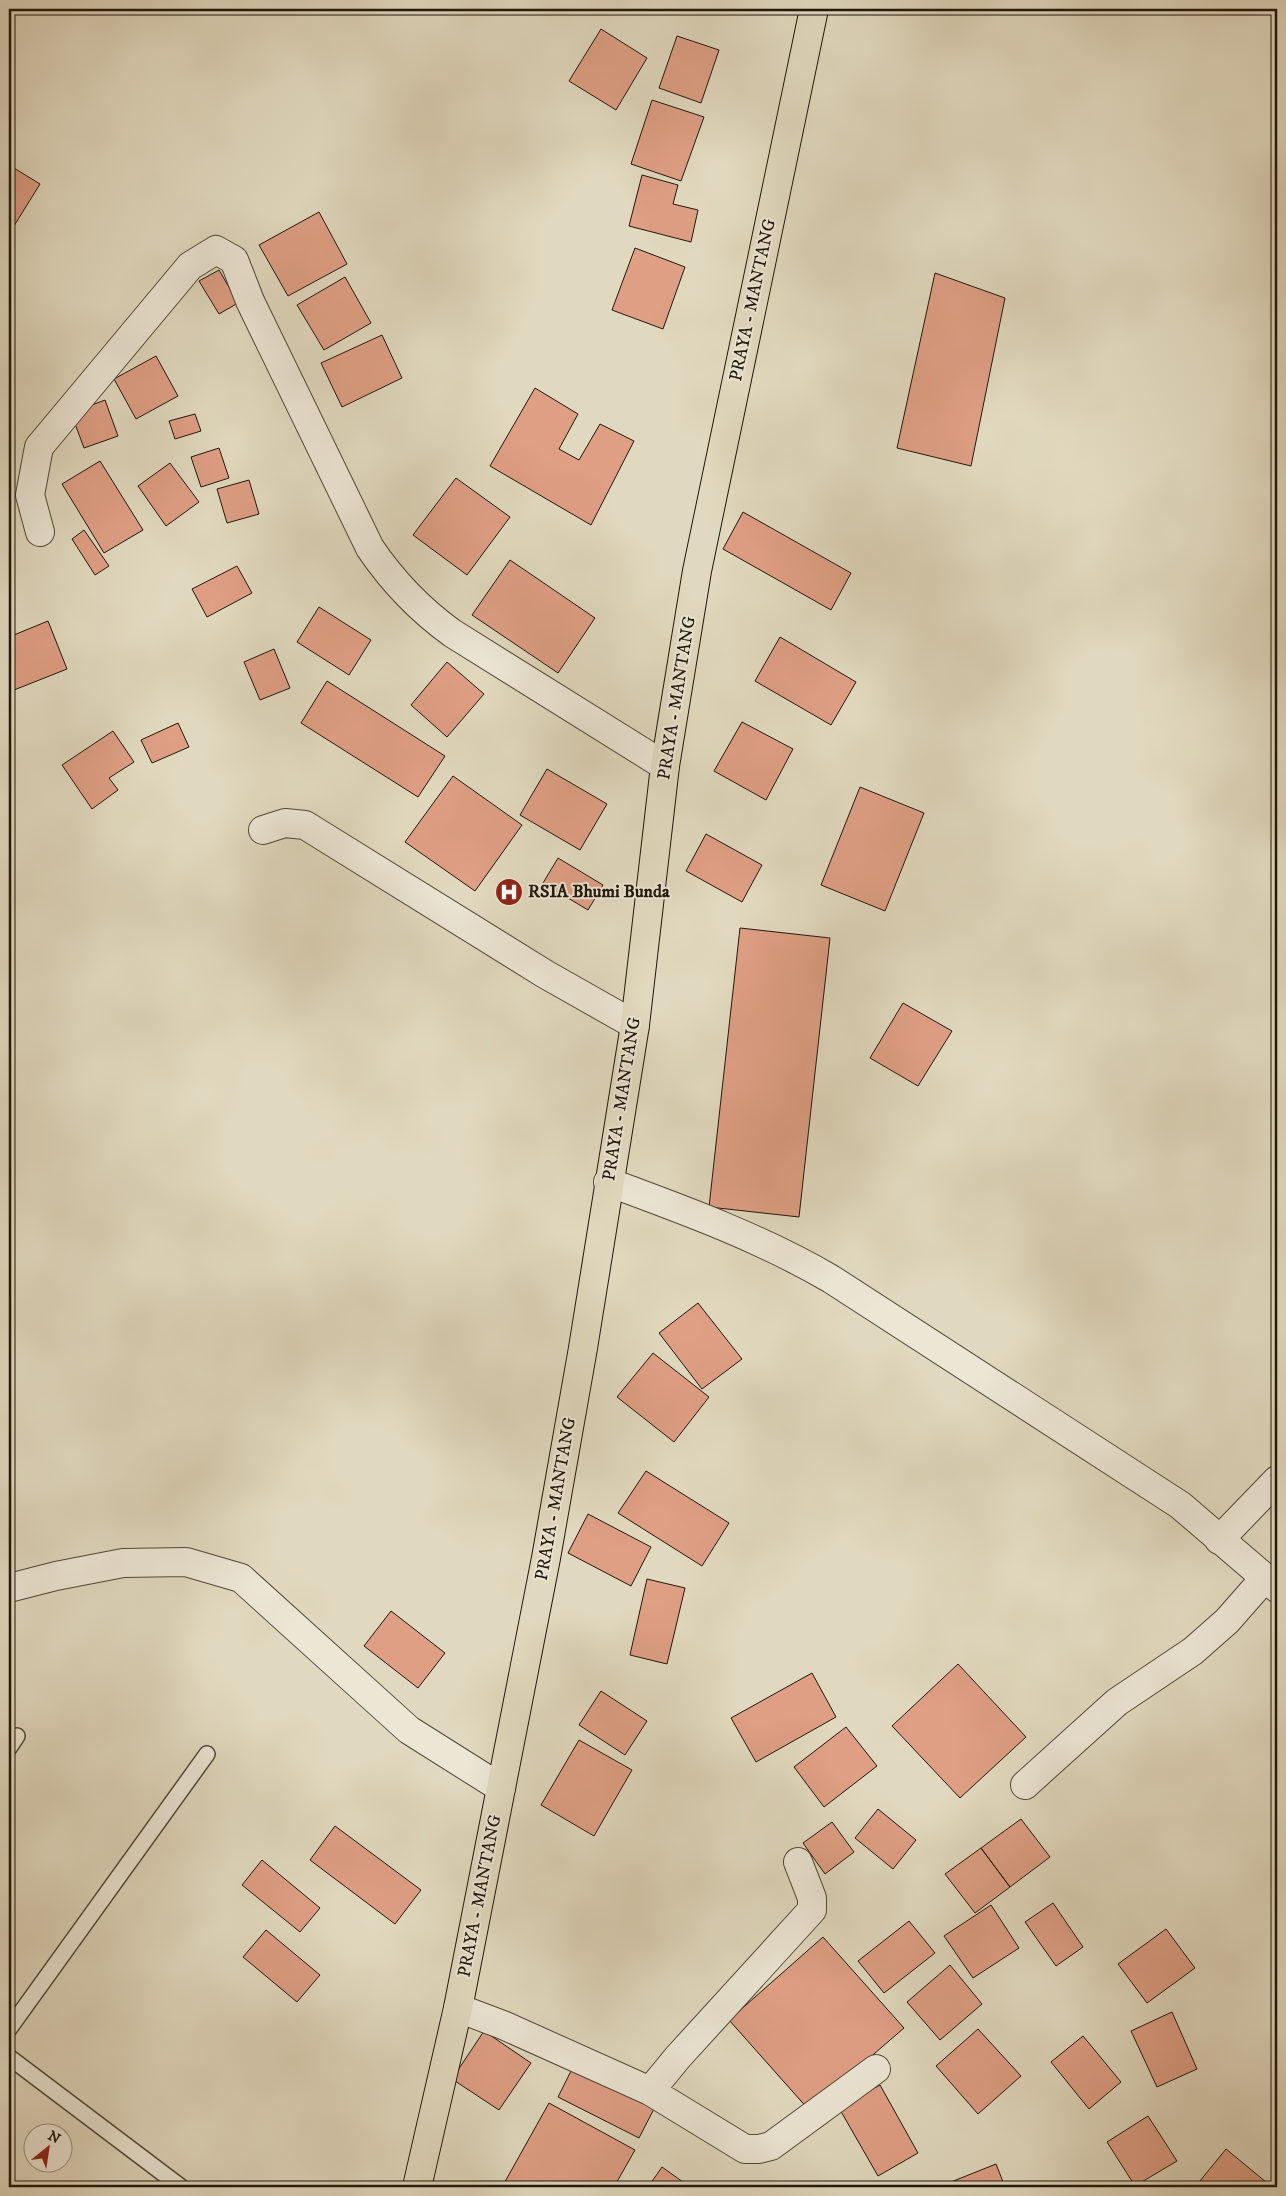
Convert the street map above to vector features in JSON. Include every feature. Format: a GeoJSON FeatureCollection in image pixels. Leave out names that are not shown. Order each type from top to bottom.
{"type":"FeatureCollection","features":[{"type":"Feature","properties":{"kind":"main road","name":"PRAYA - MANTANG"},"geometry":{"type":"LineString","coordinates":[[417,2187],[458,2008],[548,1548],[583,1348],[608,1182],[635,1025],[665,766],[704,534],[814,9]]}},
{"type":"Feature","properties":{"kind":"street"},"geometry":{"type":"LineString","coordinates":[[40,532],[30,495],[39,447],[190,266],[216,250],[234,260],[250,302],[370,548],[395,583],[427,614],[452,633],[665,766]]}},
{"type":"Feature","properties":{"kind":"street"},"geometry":{"type":"LineString","coordinates":[[264,830],[285,822],[306,825],[545,974],[635,1025]]}},
{"type":"Feature","properties":{"kind":"street"},"geometry":{"type":"LineString","coordinates":[[608,1182],[730,1230],[797,1259],[831,1279],[1180,1505],[1271,1583],[1193,1651],[1117,1702],[1025,1785]]}},
{"type":"Feature","properties":{"kind":"street"},"geometry":{"type":"LineString","coordinates":[[1219,1540],[1277,1480]]}},
{"type":"Feature","properties":{"kind":"street"},"geometry":{"type":"LineString","coordinates":[[9,1588],[56,1576],[123,1563],[186,1562],[241,1578],[409,1730],[501,1788]]}},
{"type":"Feature","properties":{"kind":"street"},"geometry":{"type":"LineString","coordinates":[[650,2092],[678,2057],[812,1910],[812,1898],[798,1862]]}},
{"type":"Feature","properties":{"kind":"street"},"geometry":{"type":"LineString","coordinates":[[458,2008],[503,2025],[650,2092],[745,2149],[753,2150],[771,2146],[876,2069]]}},
{"type":"Feature","properties":{"kind":"lane"},"geometry":{"type":"LineString","coordinates":[[9,2029],[207,1754]]}},
{"type":"Feature","properties":{"kind":"lane"},"geometry":{"type":"LineString","coordinates":[[9,2057],[180,2187]]}},
{"type":"Feature","properties":{"kind":"building"},"geometry":{"type":"Polygon","coordinates":[[[601,29],[647,58],[616,110],[569,81],[601,29]]]}},
{"type":"Feature","properties":{"kind":"building"},"geometry":{"type":"Polygon","coordinates":[[[677,36],[719,50],[701,103],[659,88],[677,36]]]}},
{"type":"Feature","properties":{"kind":"building"},"geometry":{"type":"Polygon","coordinates":[[[652,100],[704,117],[681,181],[631,164],[652,100]]]}},
{"type":"Feature","properties":{"kind":"building"},"geometry":{"type":"Polygon","coordinates":[[[9,165],[40,184],[9,234],[9,165]]]}},
{"type":"Feature","properties":{"kind":"building"},"geometry":{"type":"Polygon","coordinates":[[[642,175],[678,185],[673,204],[698,210],[691,242],[629,226],[642,175]]]}},
{"type":"Feature","properties":{"kind":"building"},"geometry":{"type":"Polygon","coordinates":[[[319,212],[347,264],[288,296],[259,245],[319,212]]]}},
{"type":"Feature","properties":{"kind":"building"},"geometry":{"type":"Polygon","coordinates":[[[635,248],[685,267],[663,329],[612,310],[635,248]]]}},
{"type":"Feature","properties":{"kind":"building"},"geometry":{"type":"Polygon","coordinates":[[[219,270],[238,303],[219,314],[199,281],[219,270]]]}},
{"type":"Feature","properties":{"kind":"building"},"geometry":{"type":"Polygon","coordinates":[[[935,273],[1005,298],[971,466],[897,448],[935,273]]]}},
{"type":"Feature","properties":{"kind":"building"},"geometry":{"type":"Polygon","coordinates":[[[345,277],[371,323],[324,350],[297,305],[345,277]]]}},
{"type":"Feature","properties":{"kind":"building"},"geometry":{"type":"Polygon","coordinates":[[[382,335],[402,378],[342,407],[321,363],[382,335]]]}},
{"type":"Feature","properties":{"kind":"building"},"geometry":{"type":"Polygon","coordinates":[[[156,356],[178,396],[136,419],[114,379],[156,356]]]}},
{"type":"Feature","properties":{"kind":"building"},"geometry":{"type":"Polygon","coordinates":[[[535,388],[578,414],[559,449],[579,460],[600,424],[634,441],[591,525],[490,466],[535,388]]]}},
{"type":"Feature","properties":{"kind":"building"},"geometry":{"type":"Polygon","coordinates":[[[105,400],[118,436],[84,448],[71,413],[105,400]]]}},
{"type":"Feature","properties":{"kind":"building"},"geometry":{"type":"Polygon","coordinates":[[[195,414],[201,431],[175,439],[169,421],[195,414]]]}},
{"type":"Feature","properties":{"kind":"building"},"geometry":{"type":"Polygon","coordinates":[[[219,448],[229,478],[201,487],[191,457],[219,448]]]}},
{"type":"Feature","properties":{"kind":"building"},"geometry":{"type":"Polygon","coordinates":[[[100,461],[143,530],[104,553],[62,484],[100,461]]]}},
{"type":"Feature","properties":{"kind":"building"},"geometry":{"type":"Polygon","coordinates":[[[170,463],[199,502],[166,526],[138,486],[170,463]]]}},
{"type":"Feature","properties":{"kind":"building"},"geometry":{"type":"Polygon","coordinates":[[[456,478],[510,517],[467,575],[413,535],[456,478]]]}},
{"type":"Feature","properties":{"kind":"building"},"geometry":{"type":"Polygon","coordinates":[[[249,480],[259,514],[227,523],[217,489],[249,480]]]}},
{"type":"Feature","properties":{"kind":"building"},"geometry":{"type":"Polygon","coordinates":[[[743,512],[851,573],[831,610],[723,549],[743,512]]]}},
{"type":"Feature","properties":{"kind":"building"},"geometry":{"type":"Polygon","coordinates":[[[84,530],[109,566],[95,575],[72,539],[84,530]]]}},
{"type":"Feature","properties":{"kind":"building"},"geometry":{"type":"Polygon","coordinates":[[[510,560],[595,618],[558,673],[472,615],[510,560]]]}},
{"type":"Feature","properties":{"kind":"building"},"geometry":{"type":"Polygon","coordinates":[[[237,566],[252,593],[207,617],[192,589],[237,566]]]}},
{"type":"Feature","properties":{"kind":"building"},"geometry":{"type":"Polygon","coordinates":[[[319,607],[371,640],[349,675],[297,642],[319,607]]]}},
{"type":"Feature","properties":{"kind":"building"},"geometry":{"type":"Polygon","coordinates":[[[48,621],[67,669],[9,692],[9,637],[48,621]]]}},
{"type":"Feature","properties":{"kind":"building"},"geometry":{"type":"Polygon","coordinates":[[[780,637],[856,682],[831,725],[755,681],[780,637]]]}},
{"type":"Feature","properties":{"kind":"building"},"geometry":{"type":"Polygon","coordinates":[[[274,649],[290,688],[260,700],[244,662],[274,649]]]}},
{"type":"Feature","properties":{"kind":"building"},"geometry":{"type":"Polygon","coordinates":[[[447,662],[484,694],[447,737],[411,705],[447,662]]]}},
{"type":"Feature","properties":{"kind":"building"},"geometry":{"type":"Polygon","coordinates":[[[327,681],[445,756],[418,797],[301,723],[327,681]]]}},
{"type":"Feature","properties":{"kind":"building"},"geometry":{"type":"Polygon","coordinates":[[[742,722],[793,749],[766,800],[714,771],[742,722]]]}},
{"type":"Feature","properties":{"kind":"building"},"geometry":{"type":"Polygon","coordinates":[[[178,723],[189,747],[152,763],[141,740],[178,723]]]}},
{"type":"Feature","properties":{"kind":"building"},"geometry":{"type":"Polygon","coordinates":[[[113,731],[134,762],[109,778],[118,790],[92,809],[62,765],[113,731]]]}},
{"type":"Feature","properties":{"kind":"building"},"geometry":{"type":"Polygon","coordinates":[[[547,769],[607,804],[580,850],[520,815],[547,769]]]}},
{"type":"Feature","properties":{"kind":"building"},"geometry":{"type":"Polygon","coordinates":[[[453,776],[522,825],[475,891],[405,842],[453,776]]]}},
{"type":"Feature","properties":{"kind":"building"},"geometry":{"type":"Polygon","coordinates":[[[860,787],[924,813],[885,911],[821,885],[860,787]]]}},
{"type":"Feature","properties":{"kind":"building"},"geometry":{"type":"Polygon","coordinates":[[[706,834],[762,865],[742,902],[686,871],[706,834]]]}},
{"type":"Feature","properties":{"kind":"building"},"geometry":{"type":"Polygon","coordinates":[[[558,858],[603,885],[588,910],[543,883],[558,858]]]}},
{"type":"Feature","properties":{"kind":"building"},"geometry":{"type":"Polygon","coordinates":[[[740,928],[830,938],[799,1217],[709,1207],[740,928]]]}},
{"type":"Feature","properties":{"kind":"building"},"geometry":{"type":"Polygon","coordinates":[[[903,1003],[952,1031],[918,1086],[870,1058],[903,1003]]]}},
{"type":"Feature","properties":{"kind":"building"},"geometry":{"type":"Polygon","coordinates":[[[698,1303],[742,1359],[702,1389],[659,1333],[698,1303]]]}},
{"type":"Feature","properties":{"kind":"building"},"geometry":{"type":"Polygon","coordinates":[[[653,1353],[709,1397],[674,1442],[617,1397],[653,1353]]]}},
{"type":"Feature","properties":{"kind":"building"},"geometry":{"type":"Polygon","coordinates":[[[646,1471],[729,1523],[702,1566],[618,1513],[646,1471]]]}},
{"type":"Feature","properties":{"kind":"building"},"geometry":{"type":"Polygon","coordinates":[[[588,1514],[651,1547],[631,1586],[568,1553],[588,1514]]]}},
{"type":"Feature","properties":{"kind":"building"},"geometry":{"type":"Polygon","coordinates":[[[647,1579],[685,1588],[667,1664],[630,1655],[647,1579]]]}},
{"type":"Feature","properties":{"kind":"building"},"geometry":{"type":"Polygon","coordinates":[[[391,1611],[445,1653],[418,1688],[364,1646],[391,1611]]]}},
{"type":"Feature","properties":{"kind":"building"},"geometry":{"type":"Polygon","coordinates":[[[958,1664],[1026,1737],[960,1798],[892,1726],[958,1664]]]}},
{"type":"Feature","properties":{"kind":"building"},"geometry":{"type":"Polygon","coordinates":[[[812,1673],[836,1717],[756,1762],[731,1718],[812,1673]]]}},
{"type":"Feature","properties":{"kind":"building"},"geometry":{"type":"Polygon","coordinates":[[[601,1691],[647,1721],[625,1755],[579,1725],[601,1691]]]}},
{"type":"Feature","properties":{"kind":"building"},"geometry":{"type":"Polygon","coordinates":[[[846,1727],[877,1766],[824,1807],[794,1767],[846,1727]]]}},
{"type":"Feature","properties":{"kind":"building"},"geometry":{"type":"Polygon","coordinates":[[[579,1740],[632,1770],[594,1836],[541,1805],[579,1740]]]}},
{"type":"Feature","properties":{"kind":"building"},"geometry":{"type":"Polygon","coordinates":[[[878,1809],[916,1840],[893,1869],[855,1838],[878,1809]]]}},
{"type":"Feature","properties":{"kind":"building"},"geometry":{"type":"Polygon","coordinates":[[[1021,1819],[1050,1857],[1010,1887],[981,1848],[1021,1819]]]}},
{"type":"Feature","properties":{"kind":"building"},"geometry":{"type":"Polygon","coordinates":[[[832,1822],[854,1852],[825,1874],[803,1843],[832,1822]]]}},
{"type":"Feature","properties":{"kind":"building"},"geometry":{"type":"Polygon","coordinates":[[[335,1826],[421,1890],[395,1924],[310,1860],[335,1826]]]}},
{"type":"Feature","properties":{"kind":"building"},"geometry":{"type":"Polygon","coordinates":[[[981,1848],[1010,1887],[975,1913],[945,1874],[981,1848]]]}},
{"type":"Feature","properties":{"kind":"building"},"geometry":{"type":"Polygon","coordinates":[[[262,1860],[320,1908],[300,1932],[242,1885],[262,1860]]]}},
{"type":"Feature","properties":{"kind":"building"},"geometry":{"type":"Polygon","coordinates":[[[1053,1903],[1083,1947],[1056,1966],[1025,1922],[1053,1903]]]}},
{"type":"Feature","properties":{"kind":"building"},"geometry":{"type":"Polygon","coordinates":[[[991,1905],[1019,1948],[973,1978],[944,1936],[991,1905]]]}},
{"type":"Feature","properties":{"kind":"building"},"geometry":{"type":"Polygon","coordinates":[[[909,1921],[935,1953],[884,1993],[858,1961],[909,1921]]]}},
{"type":"Feature","properties":{"kind":"building"},"geometry":{"type":"Polygon","coordinates":[[[1166,1929],[1195,1968],[1147,2003],[1118,1964],[1166,1929]]]}},
{"type":"Feature","properties":{"kind":"building"},"geometry":{"type":"Polygon","coordinates":[[[266,1930],[320,1975],[297,2002],[243,1957],[266,1930]]]}},
{"type":"Feature","properties":{"kind":"building"},"geometry":{"type":"Polygon","coordinates":[[[823,1937],[904,2028],[809,2110],[729,2020],[823,1937]]]}},
{"type":"Feature","properties":{"kind":"building"},"geometry":{"type":"Polygon","coordinates":[[[950,1965],[982,2004],[940,2040],[907,2002],[950,1965]]]}},
{"type":"Feature","properties":{"kind":"building"},"geometry":{"type":"Polygon","coordinates":[[[1172,2012],[1197,2069],[1157,2087],[1131,2031],[1172,2012]]]}},
{"type":"Feature","properties":{"kind":"building"},"geometry":{"type":"Polygon","coordinates":[[[978,2029],[1021,2076],[978,2114],[936,2066],[978,2029]]]}},
{"type":"Feature","properties":{"kind":"building"},"geometry":{"type":"Polygon","coordinates":[[[484,2031],[531,2063],[499,2110],[452,2079],[484,2031]]]}},
{"type":"Feature","properties":{"kind":"building"},"geometry":{"type":"Polygon","coordinates":[[[1083,2036],[1121,2082],[1089,2109],[1051,2062],[1083,2036]]]}},
{"type":"Feature","properties":{"kind":"building"},"geometry":{"type":"Polygon","coordinates":[[[575,2063],[656,2105],[639,2138],[558,2097],[575,2063]]]}},
{"type":"Feature","properties":{"kind":"building"},"geometry":{"type":"Polygon","coordinates":[[[880,2085],[918,2153],[878,2176],[839,2108],[880,2085]]]}},
{"type":"Feature","properties":{"kind":"building"},"geometry":{"type":"Polygon","coordinates":[[[549,2103],[635,2150],[614,2187],[502,2187],[549,2103]]]}},
{"type":"Feature","properties":{"kind":"building"},"geometry":{"type":"Polygon","coordinates":[[[1148,2116],[1177,2161],[1135,2186],[1107,2142],[1148,2116]]]}},
{"type":"Feature","properties":{"kind":"building"},"geometry":{"type":"Polygon","coordinates":[[[1226,2149],[1272,2187],[1195,2187],[1226,2149]]]}},
{"type":"Feature","properties":{"kind":"building"},"geometry":{"type":"Polygon","coordinates":[[[996,2164],[1005,2187],[948,2187],[946,2184],[996,2164]]]}},
{"type":"Feature","properties":{"kind":"building"},"geometry":{"type":"Polygon","coordinates":[[[662,2167],[690,2187],[648,2187],[662,2167]]]}},
{"type":"Feature","properties":{"kind":"place","name":"RSIA Bhumi Bunda"},"geometry":{"type":"Point","coordinates":[509,892]}}]}
